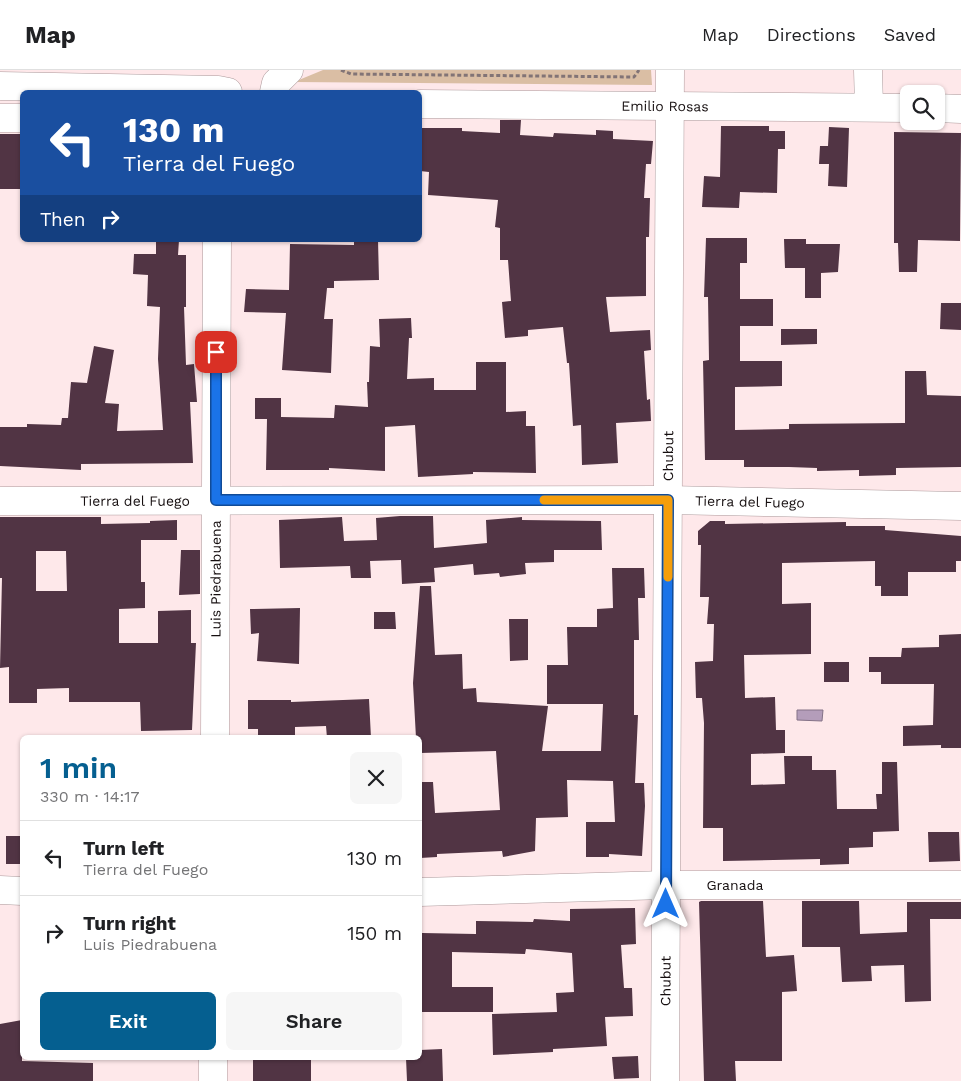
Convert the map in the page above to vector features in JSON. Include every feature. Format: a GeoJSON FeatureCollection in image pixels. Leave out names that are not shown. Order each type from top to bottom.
{"type":"FeatureCollection","features":[{"type":"Feature","properties":{"kind":"street"},"geometry":{"type":"LineString","coordinates":[[274,90],[276,83],[289,70]]}},
{"type":"Feature","properties":{"kind":"street","name":"Chubut"},"geometry":{"type":"LineString","coordinates":[[665,1081],[670,70]]}},
{"type":"Feature","properties":{"kind":"street"},"geometry":{"type":"LineString","coordinates":[[868,70],[868,106]]}},
{"type":"Feature","properties":{"kind":"street"},"geometry":{"type":"LineString","coordinates":[[0,86],[220,86]]}},
{"type":"Feature","properties":{"kind":"street","name":"Emilio Rosas"},"geometry":{"type":"LineString","coordinates":[[422,104],[900,108]]}},
{"type":"Feature","properties":{"kind":"street"},"geometry":{"type":"LineString","coordinates":[[945,108],[961,109]]}},
{"type":"Feature","properties":{"kind":"street"},"geometry":{"type":"LineString","coordinates":[[0,118],[20,118]]}},
{"type":"Feature","properties":{"kind":"street","name":"Luis Piedrabuena"},"geometry":{"type":"LineString","coordinates":[[215,735],[217,242]]}},
{"type":"Feature","properties":{"kind":"street","name":"Tierra del Fuego"},"geometry":{"type":"LineString","coordinates":[[0,501],[668,500],[961,506]]}},
{"type":"Feature","properties":{"kind":"street","name":"Granada"},"geometry":{"type":"LineString","coordinates":[[422,892],[666,885],[961,885]]}},
{"type":"Feature","properties":{"kind":"street"},"geometry":{"type":"LineString","coordinates":[[0,890],[20,891]]}},
{"type":"Feature","properties":{"kind":"street"},"geometry":{"type":"LineString","coordinates":[[213,1060],[213,1081]]}},
{"type":"Feature","properties":{"kind":"path"},"geometry":{"type":"LineString","coordinates":[[341,70],[351,74],[634,77],[639,70]]}},
{"type":"Feature","properties":{"kind":"shaded area"},"geometry":{"type":"Polygon","coordinates":[[[323,70],[651,70],[652,85],[294,82],[323,70]]]}},
{"type":"Feature","properties":{"kind":"shaded area"},"geometry":{"type":"Polygon","coordinates":[[[797,710],[823,710],[822,721],[797,720],[797,710]]]}},
{"type":"Feature","properties":{"kind":"building"},"geometry":{"type":"Polygon","coordinates":[[[500,120],[521,120],[520,135],[553,137],[554,133],[596,135],[596,130],[613,131],[613,139],[653,141],[651,164],[646,164],[644,198],[650,198],[649,237],[646,237],[646,296],[606,297],[610,332],[650,330],[651,350],[644,351],[647,400],[650,399],[651,421],[616,423],[618,463],[582,465],[581,425],[573,426],[569,363],[567,363],[563,327],[528,330],[528,336],[505,338],[502,302],[511,301],[508,260],[500,260],[500,228],[495,227],[498,200],[428,195],[429,172],[422,171],[422,128],[462,128],[462,131],[500,133],[500,120]]]}},
{"type":"Feature","properties":{"kind":"building"},"geometry":{"type":"Polygon","coordinates":[[[721,126],[769,126],[769,131],[785,131],[785,149],[778,149],[777,193],[740,192],[739,208],[702,207],[704,176],[720,177],[721,126]]]}},
{"type":"Feature","properties":{"kind":"building"},"geometry":{"type":"Polygon","coordinates":[[[829,127],[849,128],[847,187],[828,186],[829,164],[819,164],[820,146],[828,146],[829,127]]]}},
{"type":"Feature","properties":{"kind":"building"},"geometry":{"type":"Polygon","coordinates":[[[894,132],[961,133],[960,241],[918,240],[917,272],[899,272],[898,243],[894,243],[894,132]]]}},
{"type":"Feature","properties":{"kind":"building"},"geometry":{"type":"Polygon","coordinates":[[[0,134],[20,134],[20,189],[0,189],[0,134]]]}},
{"type":"Feature","properties":{"kind":"building"},"geometry":{"type":"Polygon","coordinates":[[[706,238],[747,238],[747,263],[740,263],[740,299],[773,299],[773,326],[740,326],[740,361],[782,361],[782,386],[735,387],[735,430],[789,429],[789,424],[905,423],[905,371],[926,371],[927,395],[961,396],[961,467],[896,468],[896,475],[859,476],[859,470],[817,471],[817,468],[744,467],[744,460],[705,460],[703,361],[709,360],[708,297],[704,297],[706,238]]]}},
{"type":"Feature","properties":{"kind":"building"},"geometry":{"type":"Polygon","coordinates":[[[784,239],[806,239],[806,244],[840,244],[838,272],[821,273],[821,298],[805,298],[805,268],[785,268],[784,239]]]}},
{"type":"Feature","properties":{"kind":"building"},"geometry":{"type":"Polygon","coordinates":[[[156,242],[179,242],[178,255],[186,255],[186,307],[184,307],[186,365],[194,364],[197,402],[190,402],[193,463],[81,464],[81,470],[0,466],[0,427],[27,427],[27,424],[61,425],[62,418],[68,418],[71,382],[87,383],[94,346],[114,350],[105,403],[119,404],[117,431],[163,430],[158,359],[160,307],[147,306],[148,275],[133,274],[134,254],[156,254],[156,242]]]}},
{"type":"Feature","properties":{"kind":"building"},"geometry":{"type":"Polygon","coordinates":[[[354,242],[378,242],[379,280],[334,281],[334,288],[327,288],[324,319],[333,319],[331,373],[282,370],[286,313],[244,312],[246,289],[289,290],[290,244],[354,245],[354,242]]]}},
{"type":"Feature","properties":{"kind":"building"},"geometry":{"type":"Polygon","coordinates":[[[941,303],[961,303],[961,330],[940,329],[941,303]]]}},
{"type":"Feature","properties":{"kind":"building"},"geometry":{"type":"Polygon","coordinates":[[[411,318],[412,338],[409,338],[407,379],[434,378],[434,390],[476,390],[476,362],[506,362],[506,412],[526,411],[526,426],[535,426],[536,473],[473,472],[473,474],[418,477],[415,425],[385,427],[385,471],[329,468],[329,470],[266,470],[267,419],[255,419],[255,398],[281,398],[281,417],[334,418],[335,405],[368,407],[367,382],[369,382],[370,346],[380,347],[379,319],[411,318]]]}},
{"type":"Feature","properties":{"kind":"building"},"geometry":{"type":"Polygon","coordinates":[[[781,329],[817,329],[817,344],[781,345],[781,329]]]}},
{"type":"Feature","properties":{"kind":"building"},"geometry":{"type":"Polygon","coordinates":[[[433,516],[434,548],[487,543],[486,520],[522,517],[522,520],[601,521],[602,550],[554,550],[554,562],[525,563],[526,574],[500,577],[499,573],[474,575],[473,564],[434,568],[435,582],[402,584],[401,560],[370,561],[371,578],[351,578],[350,566],[280,568],[279,520],[342,517],[344,541],[377,540],[376,518],[433,516]]]}},
{"type":"Feature","properties":{"kind":"building"},"geometry":{"type":"Polygon","coordinates":[[[0,517],[101,517],[101,524],[150,523],[150,521],[177,520],[177,540],[141,540],[141,582],[145,582],[145,608],[119,609],[119,643],[158,643],[158,611],[191,610],[191,643],[196,643],[192,730],[141,731],[140,702],[69,702],[69,688],[37,689],[37,703],[9,703],[9,667],[0,668],[2,578],[0,578],[0,517]],[[36,551],[36,591],[67,591],[66,551],[36,551]]]}},
{"type":"Feature","properties":{"kind":"building"},"geometry":{"type":"Polygon","coordinates":[[[710,521],[725,521],[725,524],[846,522],[846,526],[885,526],[885,530],[961,536],[961,561],[956,561],[956,572],[908,572],[908,596],[881,596],[881,586],[875,586],[875,561],[782,563],[782,604],[811,603],[811,654],[744,655],[745,698],[775,697],[776,730],[785,730],[785,753],[751,754],[751,785],[785,784],[784,756],[812,756],[812,770],[836,770],[837,809],[877,809],[876,794],[882,794],[882,762],[897,762],[899,831],[873,832],[873,847],[849,848],[849,864],[820,865],[820,859],[723,861],[723,828],[703,828],[704,723],[702,698],[696,698],[695,662],[713,661],[714,624],[707,624],[709,597],[700,597],[701,545],[698,545],[698,531],[710,521]]]}},
{"type":"Feature","properties":{"kind":"building"},"geometry":{"type":"Polygon","coordinates":[[[181,550],[200,550],[200,594],[179,595],[181,550]]]}},
{"type":"Feature","properties":{"kind":"building"},"geometry":{"type":"Polygon","coordinates":[[[612,568],[644,568],[645,598],[638,598],[639,640],[634,640],[634,715],[638,715],[635,783],[644,783],[645,806],[642,856],[609,854],[609,857],[586,857],[586,822],[615,822],[613,781],[567,780],[568,817],[536,818],[535,851],[503,857],[502,851],[437,854],[437,857],[422,858],[422,782],[433,782],[435,813],[500,810],[496,751],[422,753],[422,735],[416,735],[413,683],[420,586],[431,586],[435,655],[462,654],[463,689],[476,688],[477,702],[548,706],[542,751],[601,751],[603,704],[547,704],[547,665],[568,665],[567,627],[597,627],[597,609],[613,608],[612,568]]]}},
{"type":"Feature","properties":{"kind":"building"},"geometry":{"type":"Polygon","coordinates":[[[300,608],[299,664],[257,661],[259,633],[251,634],[250,609],[300,608]]]}},
{"type":"Feature","properties":{"kind":"building"},"geometry":{"type":"Polygon","coordinates":[[[374,612],[395,612],[396,629],[374,629],[374,612]]]}},
{"type":"Feature","properties":{"kind":"building"},"geometry":{"type":"Polygon","coordinates":[[[509,619],[528,619],[528,660],[510,661],[509,619]]]}},
{"type":"Feature","properties":{"kind":"building"},"geometry":{"type":"Polygon","coordinates":[[[961,634],[961,748],[941,748],[941,745],[903,746],[903,726],[933,725],[934,684],[881,684],[881,672],[869,672],[869,657],[901,657],[902,648],[939,647],[939,635],[961,634]]]}},
{"type":"Feature","properties":{"kind":"building"},"geometry":{"type":"Polygon","coordinates":[[[824,662],[849,662],[849,682],[824,682],[824,662]]]}},
{"type":"Feature","properties":{"kind":"building"},"geometry":{"type":"Polygon","coordinates":[[[369,699],[371,735],[327,735],[326,726],[295,727],[295,735],[258,735],[258,729],[248,729],[248,700],[291,700],[291,702],[369,699]]]}},
{"type":"Feature","properties":{"kind":"building"},"geometry":{"type":"Polygon","coordinates":[[[928,832],[959,832],[960,861],[929,862],[928,832]]]}},
{"type":"Feature","properties":{"kind":"building"},"geometry":{"type":"Polygon","coordinates":[[[6,836],[20,836],[20,864],[6,864],[6,836]]]}},
{"type":"Feature","properties":{"kind":"building"},"geometry":{"type":"Polygon","coordinates":[[[763,901],[766,957],[794,955],[797,991],[782,992],[782,1061],[735,1061],[736,1081],[704,1081],[699,902],[763,901]]]}},
{"type":"Feature","properties":{"kind":"building"},"geometry":{"type":"Polygon","coordinates":[[[802,901],[859,901],[860,934],[907,932],[907,902],[961,902],[961,919],[930,919],[931,1001],[905,1002],[904,965],[871,966],[872,981],[842,982],[840,947],[802,947],[802,901]]]}},
{"type":"Feature","properties":{"kind":"building"},"geometry":{"type":"Polygon","coordinates":[[[635,908],[636,944],[621,945],[624,988],[632,988],[633,1016],[605,1017],[607,1046],[553,1049],[553,1052],[493,1055],[492,1014],[557,1012],[556,993],[574,992],[572,953],[526,949],[525,954],[452,952],[452,987],[493,987],[493,1012],[422,1012],[422,933],[476,934],[476,921],[533,922],[534,919],[570,921],[570,909],[635,908]]]}},
{"type":"Feature","properties":{"kind":"building"},"geometry":{"type":"Polygon","coordinates":[[[20,1020],[20,1060],[93,1063],[93,1081],[0,1081],[0,1024],[20,1020]]]}},
{"type":"Feature","properties":{"kind":"building"},"geometry":{"type":"Polygon","coordinates":[[[442,1049],[443,1081],[407,1081],[406,1060],[422,1060],[422,1050],[442,1049]]]}},
{"type":"Feature","properties":{"kind":"building"},"geometry":{"type":"Polygon","coordinates":[[[638,1056],[639,1078],[614,1079],[612,1057],[638,1056]]]}},
{"type":"Feature","properties":{"kind":"building"},"geometry":{"type":"Polygon","coordinates":[[[253,1060],[311,1060],[311,1081],[253,1081],[253,1060]]]}},
{"type":"Feature","properties":{"kind":"slow traffic"},"geometry":{"type":"LineString","coordinates":[[544,500],[668,500],[668,577]]}},
{"type":"Feature","properties":{"kind":"route"},"geometry":{"type":"LineString","coordinates":[[216,352],[216,500],[668,500],[666,904]]}}]}
